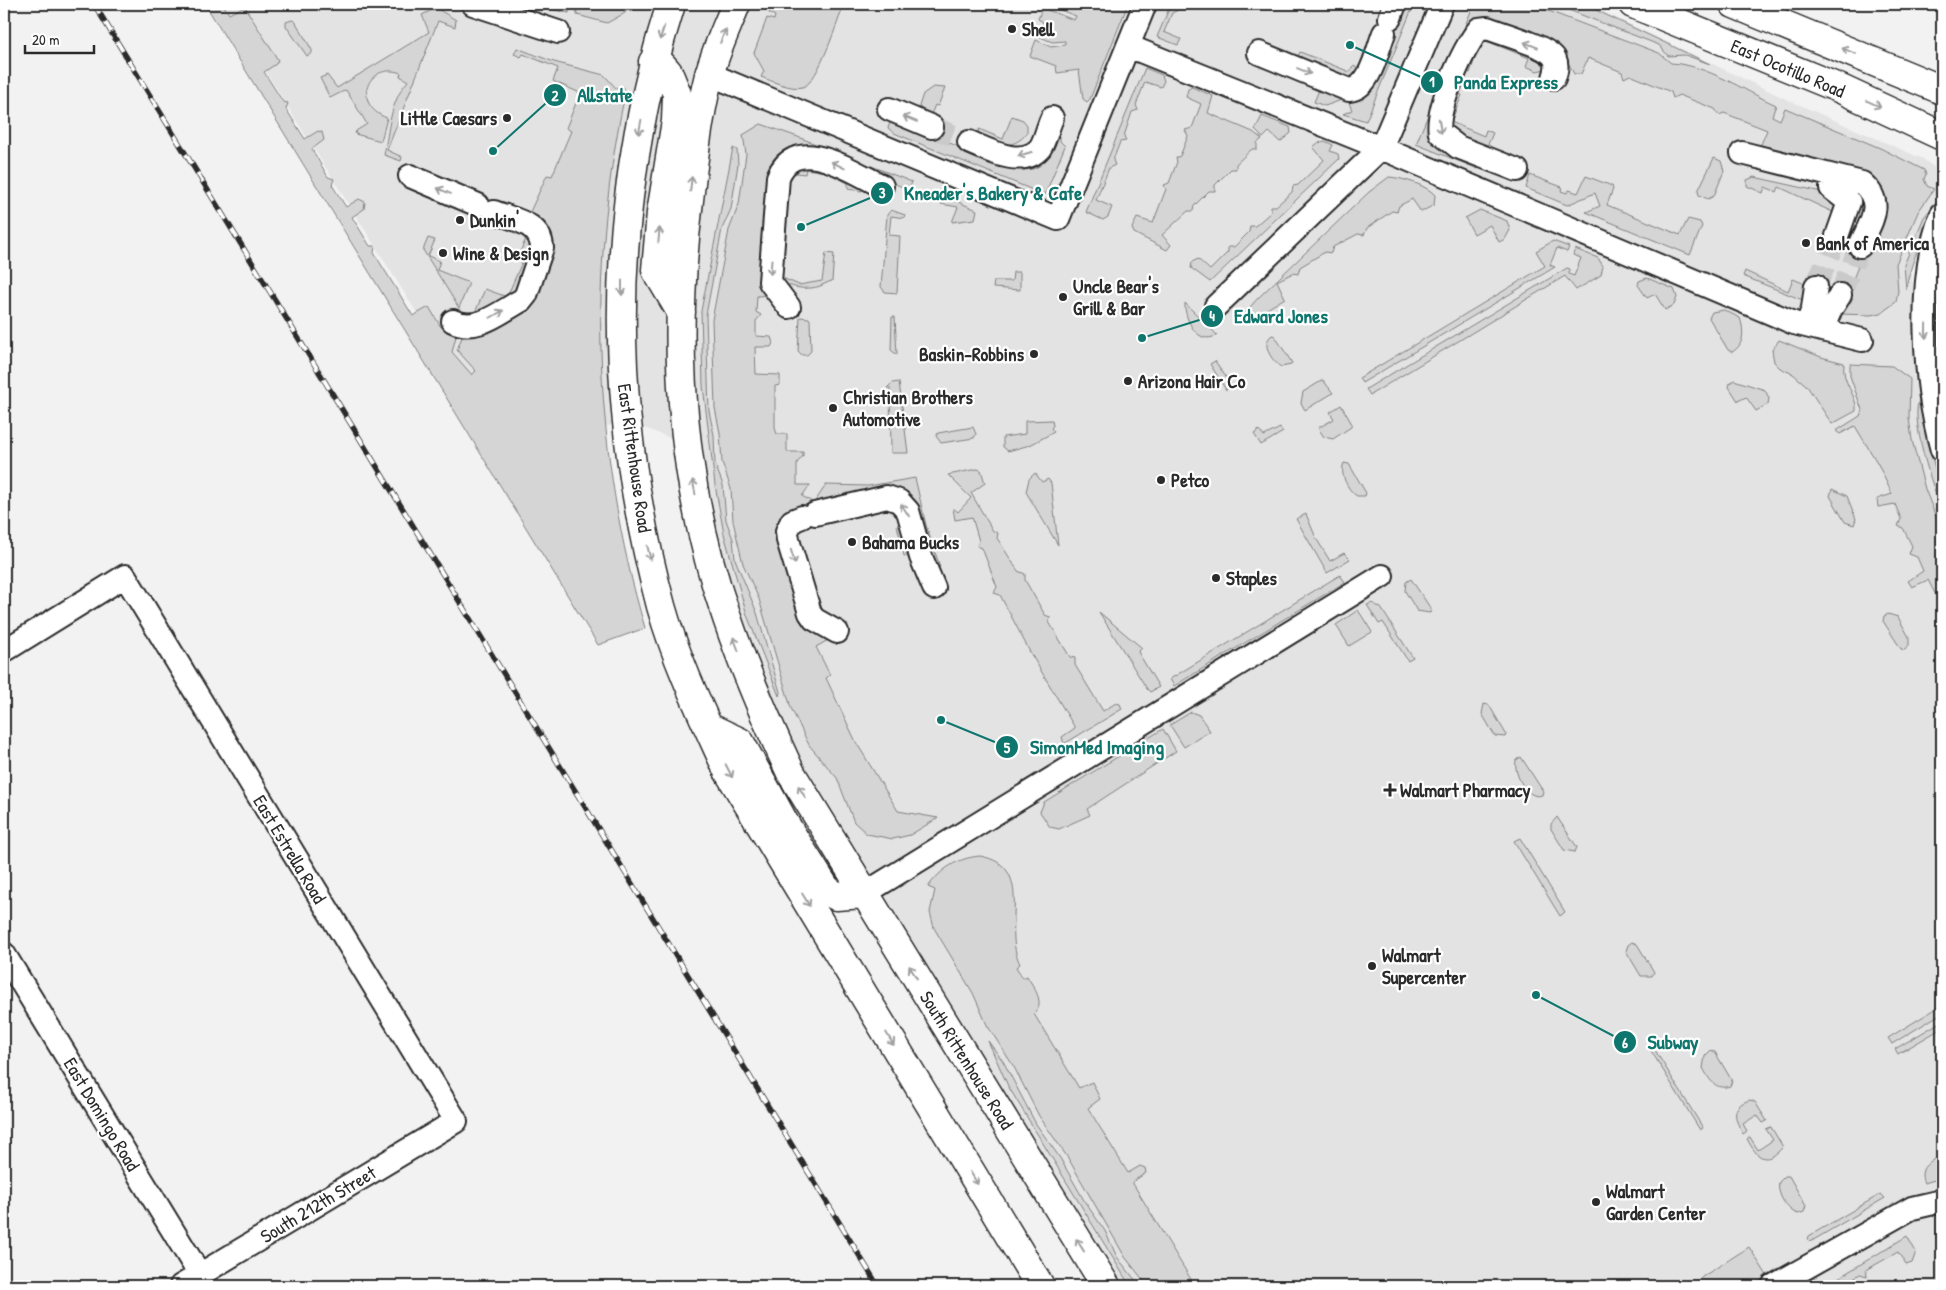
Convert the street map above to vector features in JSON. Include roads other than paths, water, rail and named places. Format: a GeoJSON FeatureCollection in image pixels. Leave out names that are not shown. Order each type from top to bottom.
{"type":"FeatureCollection","features":[{"type":"Feature","properties":{"kind":"main road","name":"East Rittenhouse Road"},"geometry":{"type":"LineString","coordinates":[[672,4],[653,62],[632,168],[622,260],[622,343],[626,421],[638,506],[662,608],[690,687],[728,771],[1040,1286]]}},
{"type":"Feature","properties":{"kind":"main road"},"geometry":{"type":"LineString","coordinates":[[681,312],[685,233],[696,143],[709,74],[736,4]]}},
{"type":"Feature","properties":{"kind":"main road","name":"East Ocotillo Road"},"geometry":{"type":"LineString","coordinates":[[1633,4],[1841,89],[1942,136]]}},
{"type":"Feature","properties":{"kind":"main road","name":"East Ocotillo Road"},"geometry":{"type":"LineString","coordinates":[[1734,4],[1942,90]]}},
{"type":"Feature","properties":{"kind":"main road"},"geometry":{"type":"LineString","coordinates":[[653,62],[662,65],[668,72],[677,94],[676,121],[661,213],[656,270],[681,312]]}},
{"type":"Feature","properties":{"kind":"main road","name":"South Rittenhouse Road"},"geometry":{"type":"LineString","coordinates":[[681,312],[680,342],[686,444],[701,526],[726,617],[757,700],[784,757],[864,894],[1106,1286]]}},
{"type":"Feature","properties":{"kind":"main road"},"geometry":{"type":"LineString","coordinates":[[708,727],[740,742],[785,824],[826,889],[836,896],[864,894]]}},
{"type":"Feature","properties":{"kind":"street"},"geometry":{"type":"LineString","coordinates":[[473,4],[558,32]]}},
{"type":"Feature","properties":{"kind":"street"},"geometry":{"type":"LineString","coordinates":[[709,74],[1058,219],[1145,4]]}},
{"type":"Feature","properties":{"kind":"street"},"geometry":{"type":"LineString","coordinates":[[1216,306],[1381,148],[1442,4]]}},
{"type":"Feature","properties":{"kind":"street"},"geometry":{"type":"LineString","coordinates":[[1259,53],[1349,90],[1357,89],[1365,82],[1390,18]]}},
{"type":"Feature","properties":{"kind":"street"},"geometry":{"type":"LineString","coordinates":[[1517,170],[1451,144],[1440,133],[1439,115],[1466,46],[1479,30],[1486,28],[1547,50],[1555,57],[1557,67],[1554,78]]}},
{"type":"Feature","properties":{"kind":"street"},"geometry":{"type":"LineString","coordinates":[[1128,46],[1381,148],[1794,323],[1862,340]]}},
{"type":"Feature","properties":{"kind":"street"},"geometry":{"type":"LineString","coordinates":[[889,110],[932,128]]}},
{"type":"Feature","properties":{"kind":"street"},"geometry":{"type":"LineString","coordinates":[[969,142],[1000,156],[1027,156],[1040,148],[1052,118]]}},
{"type":"Feature","properties":{"kind":"street"},"geometry":{"type":"LineString","coordinates":[[789,307],[770,282],[778,177],[783,164],[793,158],[806,156],[822,157],[882,186]]}},
{"type":"Feature","properties":{"kind":"street"},"geometry":{"type":"LineString","coordinates":[[1739,161],[1862,183],[1872,192],[1876,207],[1849,241],[1862,211],[1862,202],[1859,196],[1853,192],[1831,188],[1739,161]]}},
{"type":"Feature","properties":{"kind":"street"},"geometry":{"type":"LineString","coordinates":[[410,176],[533,228],[539,233],[542,240],[542,248],[526,295],[522,300],[478,325],[465,326],[453,321]]}},
{"type":"Feature","properties":{"kind":"street"},"geometry":{"type":"LineString","coordinates":[[1942,214],[1929,269],[1926,332],[1926,368],[1934,420],[1942,450]]}},
{"type":"Feature","properties":{"kind":"street"},"geometry":{"type":"LineString","coordinates":[[1814,328],[1813,308],[1828,291]]}},
{"type":"Feature","properties":{"kind":"street"},"geometry":{"type":"LineString","coordinates":[[837,632],[814,619],[810,613],[787,535],[792,521],[809,515],[887,497],[899,500],[908,511],[918,548],[934,588]]}},
{"type":"Feature","properties":{"kind":"street","name":"East Estrella Road"},"geometry":{"type":"LineString","coordinates":[[4,651],[125,576],[456,1121]]}},
{"type":"Feature","properties":{"kind":"street"},"geometry":{"type":"LineString","coordinates":[[864,894],[1382,576]]}},
{"type":"Feature","properties":{"kind":"street","name":"East Domingo Road"},"geometry":{"type":"LineString","coordinates":[[4,954],[190,1281]]}},
{"type":"Feature","properties":{"kind":"street","name":"South 212th Street"},"geometry":{"type":"LineString","coordinates":[[190,1281],[456,1121]]}},
{"type":"Feature","properties":{"kind":"street"},"geometry":{"type":"LineString","coordinates":[[1773,1286],[1912,1208],[1942,1201]]}},
{"type":"Feature","properties":{"kind":"tunnel"},"geometry":{"type":"LineString","coordinates":[[932,127],[969,142]]}},
{"type":"Feature","properties":{"kind":"tunnel"},"geometry":{"type":"LineString","coordinates":[[1816,286],[1837,236]]}},
{"type":"Feature","properties":{"kind":"tunnel"},"geometry":{"type":"LineString","coordinates":[[1840,295],[1860,246]]}},
{"type":"Feature","properties":{"kind":"railway"},"geometry":{"type":"LineString","coordinates":[[94,4],[878,1286]]}},
{"type":"Feature","properties":{"kind":"place","name":"Shell"},"geometry":{"type":"Point","coordinates":[1012,29]}},
{"type":"Feature","properties":{"kind":"place","name":"Panda Express"},"geometry":{"type":"Point","coordinates":[1350,45]}},
{"type":"Feature","properties":{"kind":"place","name":"Little Caesars"},"geometry":{"type":"Point","coordinates":[507,118]}},
{"type":"Feature","properties":{"kind":"place","name":"Allstate"},"geometry":{"type":"Point","coordinates":[493,151]}},
{"type":"Feature","properties":{"kind":"place","name":"Dunkin'"},"geometry":{"type":"Point","coordinates":[460,220]}},
{"type":"Feature","properties":{"kind":"place","name":"Kneader's Bakery & Cafe"},"geometry":{"type":"Point","coordinates":[801,227]}},
{"type":"Feature","properties":{"kind":"place","name":"Bank of America"},"geometry":{"type":"Point","coordinates":[1806,243]}},
{"type":"Feature","properties":{"kind":"place","name":"Wine & Design"},"geometry":{"type":"Point","coordinates":[443,253]}},
{"type":"Feature","properties":{"kind":"place","name":"Uncle Bear's Grill & Bar"},"geometry":{"type":"Point","coordinates":[1063,297]}},
{"type":"Feature","properties":{"kind":"place","name":"Edward Jones"},"geometry":{"type":"Point","coordinates":[1142,338]}},
{"type":"Feature","properties":{"kind":"place","name":"Baskin-Robbins"},"geometry":{"type":"Point","coordinates":[1034,354]}},
{"type":"Feature","properties":{"kind":"place","name":"Arizona Hair Co"},"geometry":{"type":"Point","coordinates":[1128,381]}},
{"type":"Feature","properties":{"kind":"place","name":"Christian Brothers Automotive"},"geometry":{"type":"Point","coordinates":[833,408]}},
{"type":"Feature","properties":{"kind":"place","name":"Petco"},"geometry":{"type":"Point","coordinates":[1161,480]}},
{"type":"Feature","properties":{"kind":"place","name":"Bahama Bucks"},"geometry":{"type":"Point","coordinates":[852,542]}},
{"type":"Feature","properties":{"kind":"place","name":"Staples"},"geometry":{"type":"Point","coordinates":[1216,578]}},
{"type":"Feature","properties":{"kind":"place","name":"SimonMed Imaging"},"geometry":{"type":"Point","coordinates":[941,720]}},
{"type":"Feature","properties":{"kind":"place","name":"Walmart Pharmacy"},"geometry":{"type":"Point","coordinates":[1390,790]}},
{"type":"Feature","properties":{"kind":"place","name":"Walmart Supercenter"},"geometry":{"type":"Point","coordinates":[1372,966]}},
{"type":"Feature","properties":{"kind":"place","name":"Subway"},"geometry":{"type":"Point","coordinates":[1536,995]}},
{"type":"Feature","properties":{"kind":"place","name":"Walmart Garden Center"},"geometry":{"type":"Point","coordinates":[1596,1202]}}]}
